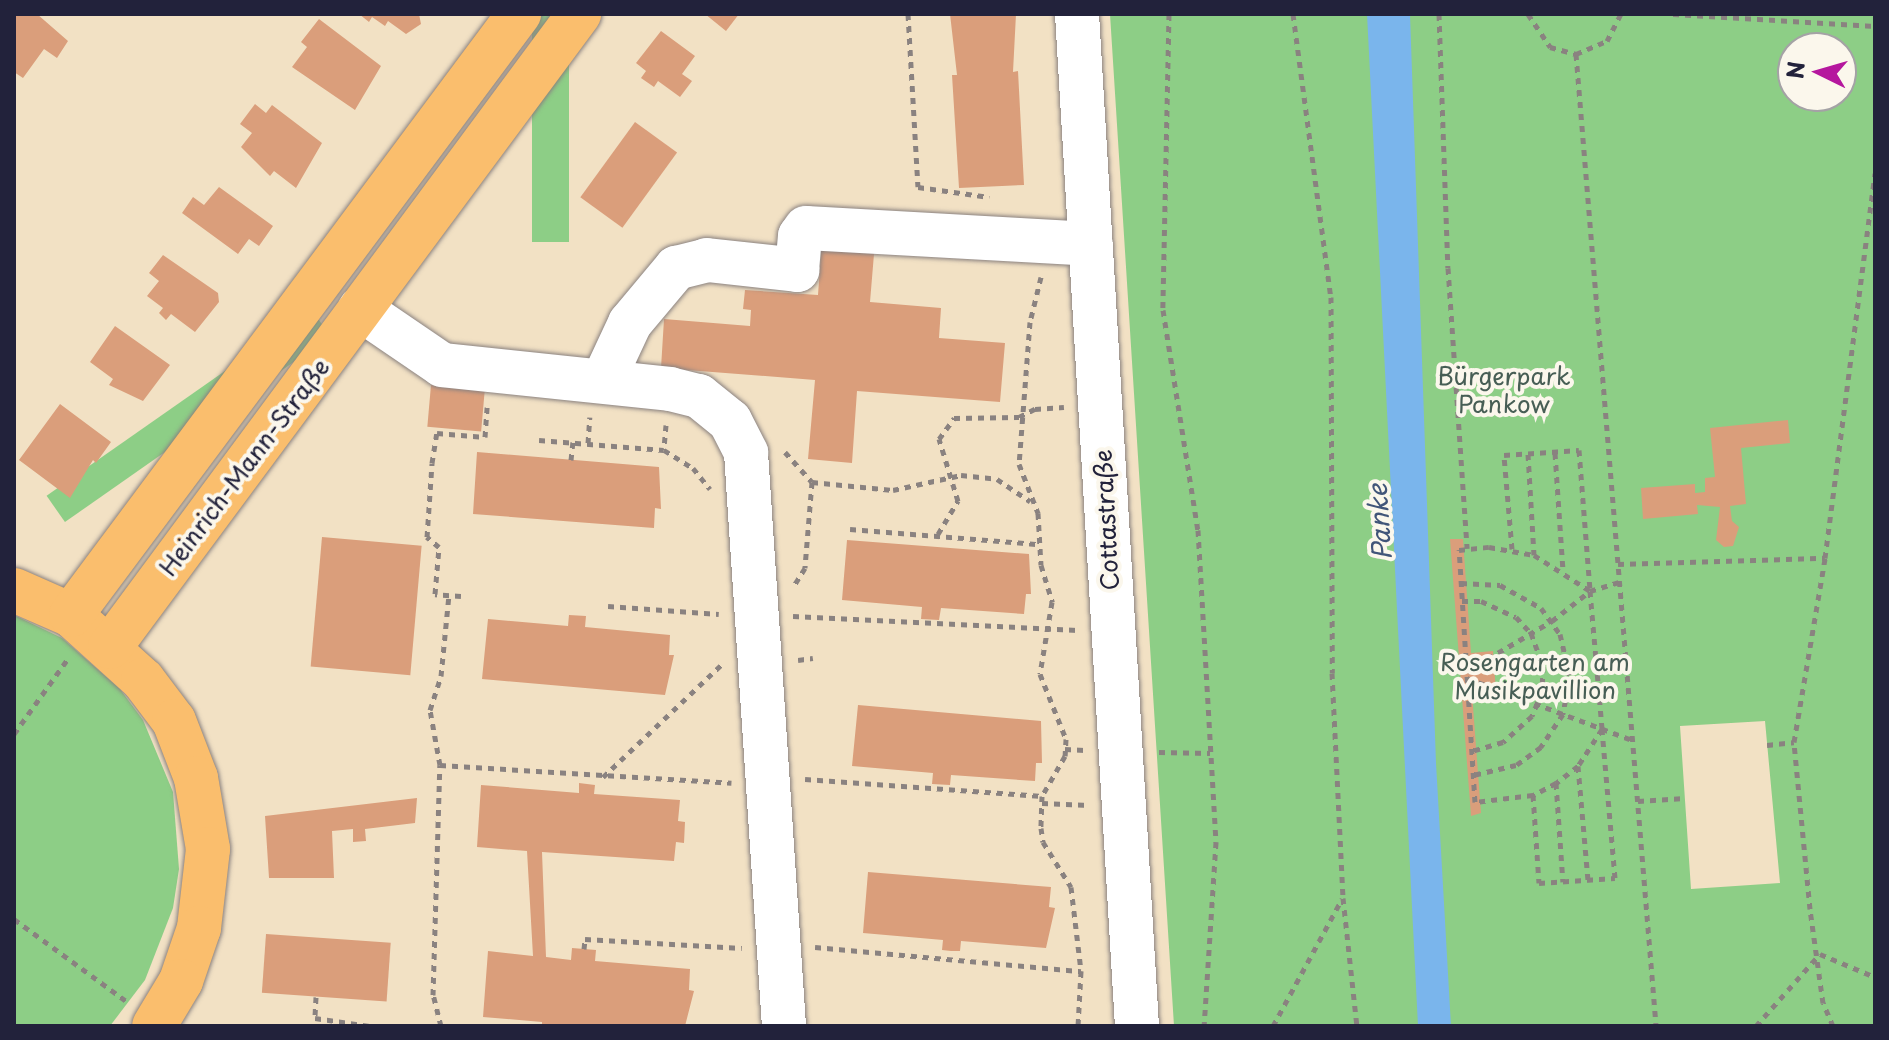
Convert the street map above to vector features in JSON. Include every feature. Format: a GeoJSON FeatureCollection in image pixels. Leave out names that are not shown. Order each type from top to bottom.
{"type":"FeatureCollection","features":[{"type":"Feature","properties":{"kind":"main road","name":"Heinrich-Mann-Straße"},"geometry":{"type":"LineString","coordinates":[[90,631],[338,257],[519,14]]}},
{"type":"Feature","properties":{"kind":"main road","name":"Heinrich-Mann-Straße"},"geometry":{"type":"LineString","coordinates":[[90,631],[368,298],[579,14]]}},
{"type":"Feature","properties":{"kind":"main road"},"geometry":{"type":"LineString","coordinates":[[14,590],[90,631],[174,721],[196,778],[208,849],[199,928],[181,981],[157,1025]]}},
{"type":"Feature","properties":{"kind":"street","name":"Cottastraße"},"geometry":{"type":"LineString","coordinates":[[1077,14],[1137,1026]]}},
{"type":"Feature","properties":{"kind":"street"},"geometry":{"type":"LineString","coordinates":[[603,381],[630,323],[676,268],[707,260],[797,270],[800,236],[818,226],[1091,244]]}},
{"type":"Feature","properties":{"kind":"street"},"geometry":{"type":"LineString","coordinates":[[338,257],[368,298],[442,365],[490,373],[603,381],[699,396],[730,421],[746,453],[768,780],[760,946],[784,1026]]}},
{"type":"Feature","properties":{"kind":"path"},"geometry":{"type":"LineString","coordinates":[[908,14],[918,187],[1003,199]]}},
{"type":"Feature","properties":{"kind":"path"},"geometry":{"type":"LineString","coordinates":[[1169,14],[1163,310],[1198,530],[1216,842],[1204,1026]]}},
{"type":"Feature","properties":{"kind":"path"},"geometry":{"type":"LineString","coordinates":[[1293,14],[1331,297],[1332,673],[1343,898],[1357,1026]]}},
{"type":"Feature","properties":{"kind":"path"},"geometry":{"type":"LineString","coordinates":[[1439,14],[1448,268],[1467,548]]}},
{"type":"Feature","properties":{"kind":"path"},"geometry":{"type":"LineString","coordinates":[[1528,14],[1539,38],[1562,53],[1576,54],[1607,41],[1621,14]]}},
{"type":"Feature","properties":{"kind":"path"},"geometry":{"type":"LineString","coordinates":[[1673,14],[1875,26]]}},
{"type":"Feature","properties":{"kind":"path"},"geometry":{"type":"LineString","coordinates":[[1576,54],[1656,1026]]}},
{"type":"Feature","properties":{"kind":"path"},"geometry":{"type":"LineString","coordinates":[[1833,1026],[1823,1003],[1820,954],[1810,909],[1794,742],[1825,558],[1875,173]]}},
{"type":"Feature","properties":{"kind":"path"},"geometry":{"type":"LineString","coordinates":[[1038,241],[1041,282],[1030,322],[1019,417],[1019,464],[1040,528],[1038,544],[1052,602],[1044,630],[1040,674],[1066,739],[1065,756],[1042,796],[1043,842],[1071,887],[1081,971],[1078,1026]]}},
{"type":"Feature","properties":{"kind":"path"},"geometry":{"type":"LineString","coordinates":[[461,596],[435,594],[439,547],[427,537],[437,431],[485,437],[490,373]]}},
{"type":"Feature","properties":{"kind":"path"},"geometry":{"type":"LineString","coordinates":[[938,534],[958,501],[954,475],[939,439],[954,418],[1019,417],[1035,409]]}},
{"type":"Feature","properties":{"kind":"path"},"geometry":{"type":"LineString","coordinates":[[539,440],[664,450]]}},
{"type":"Feature","properties":{"kind":"path"},"geometry":{"type":"LineString","coordinates":[[571,460],[573,442]]}},
{"type":"Feature","properties":{"kind":"path"},"geometry":{"type":"LineString","coordinates":[[1512,549],[1504,455],[1579,450],[1615,878],[1539,883],[1533,795]]}},
{"type":"Feature","properties":{"kind":"path"},"geometry":{"type":"LineString","coordinates":[[1555,453],[1563,571]]}},
{"type":"Feature","properties":{"kind":"path"},"geometry":{"type":"LineString","coordinates":[[1528,454],[1534,555]]}},
{"type":"Feature","properties":{"kind":"path"},"geometry":{"type":"LineString","coordinates":[[812,482],[893,490],[954,475],[997,479],[1033,502]]}},
{"type":"Feature","properties":{"kind":"path"},"geometry":{"type":"LineString","coordinates":[[850,529],[1038,544]]}},
{"type":"Feature","properties":{"kind":"path"},"geometry":{"type":"LineString","coordinates":[[1590,591],[1534,555],[1512,549],[1459,550],[1475,802],[1533,795],[1556,783],[1578,766],[1602,729]]}},
{"type":"Feature","properties":{"kind":"path"},"geometry":{"type":"LineString","coordinates":[[1618,564],[1825,558]]}},
{"type":"Feature","properties":{"kind":"path"},"geometry":{"type":"LineString","coordinates":[[1467,671],[1552,621],[1590,591],[1619,582]]}},
{"type":"Feature","properties":{"kind":"path"},"geometry":{"type":"LineString","coordinates":[[1461,583],[1500,585],[1527,598],[1552,621],[1566,649],[1570,677],[1563,714],[1541,747],[1516,765],[1473,775]]}},
{"type":"Feature","properties":{"kind":"path"},"geometry":{"type":"LineString","coordinates":[[441,1026],[433,995],[440,765],[430,710],[441,676],[449,595]]}},
{"type":"Feature","properties":{"kind":"path"},"geometry":{"type":"LineString","coordinates":[[1462,601],[1499,607],[1531,633],[1543,666],[1538,705],[1511,737],[1472,751]]}},
{"type":"Feature","properties":{"kind":"path"},"geometry":{"type":"LineString","coordinates":[[608,606],[1067,630]]}},
{"type":"Feature","properties":{"kind":"path"},"geometry":{"type":"LineString","coordinates":[[14,734],[90,631]]}},
{"type":"Feature","properties":{"kind":"path"},"geometry":{"type":"LineString","coordinates":[[602,777],[727,659]]}},
{"type":"Feature","properties":{"kind":"path"},"geometry":{"type":"LineString","coordinates":[[1467,678],[1632,740]]}},
{"type":"Feature","properties":{"kind":"path"},"geometry":{"type":"LineString","coordinates":[[1767,745],[1794,742]]}},
{"type":"Feature","properties":{"kind":"path"},"geometry":{"type":"LineString","coordinates":[[1119,751],[1210,753]]}},
{"type":"Feature","properties":{"kind":"path"},"geometry":{"type":"LineString","coordinates":[[440,765],[602,777],[768,780],[1042,796]]}},
{"type":"Feature","properties":{"kind":"path"},"geometry":{"type":"LineString","coordinates":[[1578,766],[1588,880]]}},
{"type":"Feature","properties":{"kind":"path"},"geometry":{"type":"LineString","coordinates":[[1556,783],[1563,882]]}},
{"type":"Feature","properties":{"kind":"path"},"geometry":{"type":"LineString","coordinates":[[1638,801],[1685,798]]}},
{"type":"Feature","properties":{"kind":"path"},"geometry":{"type":"LineString","coordinates":[[1273,1026],[1343,898]]}},
{"type":"Feature","properties":{"kind":"path"},"geometry":{"type":"LineString","coordinates":[[14,919],[157,1025]]}},
{"type":"Feature","properties":{"kind":"path"},"geometry":{"type":"LineString","coordinates":[[584,949],[585,939],[760,946],[1081,971]]}},
{"type":"Feature","properties":{"kind":"path"},"geometry":{"type":"LineString","coordinates":[[1820,954],[1875,977]]}},
{"type":"Feature","properties":{"kind":"path"},"geometry":{"type":"LineString","coordinates":[[1756,1026],[1820,954]]}},
{"type":"Feature","properties":{"kind":"path"},"geometry":{"type":"LineString","coordinates":[[316,997],[315,1018],[369,1026]]}},
{"type":"Feature","properties":{"kind":"green space"},"geometry":{"type":"Polygon","coordinates":[[[532,14],[569,14],[569,242],[532,242],[532,14]]]}},
{"type":"Feature","properties":{"kind":"green space","name":"Bürgerpark Pankow"},"geometry":{"type":"Polygon","coordinates":[[[1110,14],[1875,14],[1875,1026],[1174,1026],[1110,14]],[[1765,721],[1680,726],[1691,889],[1780,883],[1765,721]]]}},
{"type":"Feature","properties":{"kind":"green space"},"geometry":{"type":"Polygon","coordinates":[[[312,310],[330,336],[65,522],[47,496],[312,310]]]}},
{"type":"Feature","properties":{"kind":"green space"},"geometry":{"type":"Polygon","coordinates":[[[14,615],[62,638],[120,689],[143,720],[173,792],[179,869],[173,908],[145,980],[110,1026],[14,1026],[14,615]]]}},
{"type":"Feature","properties":{"kind":"water"},"geometry":{"type":"Polygon","coordinates":[[[1367,14],[1410,14],[1436,763],[1451,1026],[1418,1026],[1367,14]]]}},
{"type":"Feature","properties":{"kind":"building"},"geometry":{"type":"Polygon","coordinates":[[[14,14],[37,14],[68,41],[57,58],[44,49],[23,78],[14,72],[14,14]]]}},
{"type":"Feature","properties":{"kind":"building"},"geometry":{"type":"Polygon","coordinates":[[[359,14],[419,14],[421,24],[406,34],[388,21],[385,26],[372,17],[369,22],[359,14]]]}},
{"type":"Feature","properties":{"kind":"building"},"geometry":{"type":"Polygon","coordinates":[[[705,14],[739,14],[726,31],[705,14]]]}},
{"type":"Feature","properties":{"kind":"building"},"geometry":{"type":"Polygon","coordinates":[[[950,14],[1016,14],[1013,72],[1018,71],[1024,185],[959,188],[952,75],[957,75],[950,14]]]}},
{"type":"Feature","properties":{"kind":"building"},"geometry":{"type":"Polygon","coordinates":[[[319,19],[381,66],[355,110],[292,67],[307,47],[301,42],[319,19]]]}},
{"type":"Feature","properties":{"kind":"building"},"geometry":{"type":"Polygon","coordinates":[[[661,31],[695,56],[682,74],[692,81],[680,97],[658,81],[654,87],[641,78],[646,71],[636,63],[661,31]]]}},
{"type":"Feature","properties":{"kind":"building"},"geometry":{"type":"Polygon","coordinates":[[[255,104],[266,113],[272,105],[322,143],[296,188],[274,171],[270,176],[241,147],[252,133],[240,124],[255,104]]]}},
{"type":"Feature","properties":{"kind":"building"},"geometry":{"type":"Polygon","coordinates":[[[635,122],[677,153],[622,228],[580,197],[635,122]]]}},
{"type":"Feature","properties":{"kind":"building"},"geometry":{"type":"Polygon","coordinates":[[[219,187],[273,226],[259,246],[249,239],[238,254],[182,213],[193,197],[204,205],[219,187]]]}},
{"type":"Feature","properties":{"kind":"building"},"geometry":{"type":"Polygon","coordinates":[[[822,239],[875,242],[870,302],[941,308],[939,338],[1005,343],[1000,402],[857,391],[852,463],[808,459],[815,380],[661,368],[664,319],[750,326],[751,310],[743,309],[745,290],[818,295],[822,239]]]}},
{"type":"Feature","properties":{"kind":"building"},"geometry":{"type":"Polygon","coordinates":[[[163,255],[218,293],[219,302],[195,332],[171,314],[166,320],[159,313],[163,308],[147,296],[159,281],[149,273],[163,255]]]}},
{"type":"Feature","properties":{"kind":"building"},"geometry":{"type":"Polygon","coordinates":[[[115,326],[170,365],[143,401],[109,385],[113,379],[90,362],[115,326]]]}},
{"type":"Feature","properties":{"kind":"building"},"geometry":{"type":"Polygon","coordinates":[[[431,385],[485,390],[481,432],[427,427],[431,385]]]}},
{"type":"Feature","properties":{"kind":"building"},"geometry":{"type":"Polygon","coordinates":[[[60,404],[111,442],[96,463],[93,460],[70,498],[19,460],[60,404]]]}},
{"type":"Feature","properties":{"kind":"building"},"geometry":{"type":"Polygon","coordinates":[[[1788,420],[1790,443],[1741,448],[1746,504],[1730,506],[1732,521],[1739,527],[1733,546],[1724,547],[1716,540],[1720,507],[1697,505],[1698,514],[1643,519],[1641,488],[1695,484],[1695,493],[1705,492],[1705,478],[1715,477],[1710,428],[1788,420]]]}},
{"type":"Feature","properties":{"kind":"building"},"geometry":{"type":"Polygon","coordinates":[[[477,452],[659,467],[661,509],[655,508],[654,528],[473,514],[477,452]]]}},
{"type":"Feature","properties":{"kind":"building"},"geometry":{"type":"Polygon","coordinates":[[[322,537],[422,546],[410,675],[311,667],[322,537]]]}},
{"type":"Feature","properties":{"kind":"building"},"geometry":{"type":"Polygon","coordinates":[[[1450,539],[1463,539],[1471,653],[1493,651],[1496,691],[1472,693],[1481,813],[1471,816],[1450,539]]]}},
{"type":"Feature","properties":{"kind":"building"},"geometry":{"type":"Polygon","coordinates":[[[847,540],[1029,554],[1031,594],[1026,594],[1024,614],[941,608],[939,620],[921,619],[922,607],[842,600],[847,540]]]}},
{"type":"Feature","properties":{"kind":"building"},"geometry":{"type":"Polygon","coordinates":[[[569,615],[586,616],[585,627],[670,635],[669,655],[674,655],[665,695],[482,679],[488,619],[568,626],[569,615]]]}},
{"type":"Feature","properties":{"kind":"building"},"geometry":{"type":"Polygon","coordinates":[[[858,705],[1041,721],[1042,763],[1036,763],[1035,781],[951,775],[950,785],[932,784],[933,773],[852,766],[858,705]]]}},
{"type":"Feature","properties":{"kind":"building"},"geometry":{"type":"Polygon","coordinates":[[[579,783],[595,785],[594,794],[680,800],[678,821],[685,822],[684,843],[676,842],[674,861],[542,852],[546,957],[571,960],[572,948],[596,950],[595,961],[690,969],[689,990],[694,991],[685,1026],[542,1026],[542,1022],[483,1017],[488,951],[533,956],[527,851],[477,847],[481,785],[579,793],[579,783]]]}},
{"type":"Feature","properties":{"kind":"building"},"geometry":{"type":"Polygon","coordinates":[[[417,798],[415,823],[365,829],[366,841],[353,842],[353,829],[332,831],[334,878],[269,878],[265,816],[417,798]]]}},
{"type":"Feature","properties":{"kind":"building"},"geometry":{"type":"Polygon","coordinates":[[[868,872],[1051,887],[1049,907],[1055,908],[1046,948],[961,941],[960,951],[951,951],[942,950],[943,940],[863,933],[868,872]]]}},
{"type":"Feature","properties":{"kind":"building"},"geometry":{"type":"Polygon","coordinates":[[[266,934],[391,943],[387,1002],[262,993],[266,934]]]}},
{"type":"Feature","properties":{"kind":"water label","name":"Panke"},"geometry":{"type":"Point","coordinates":[1379,522]}},
{"type":"Feature","properties":{"kind":"park label","name":"Rosengarten am Musikpavillion"},"geometry":{"type":"Point","coordinates":[1535,676]}}]}
